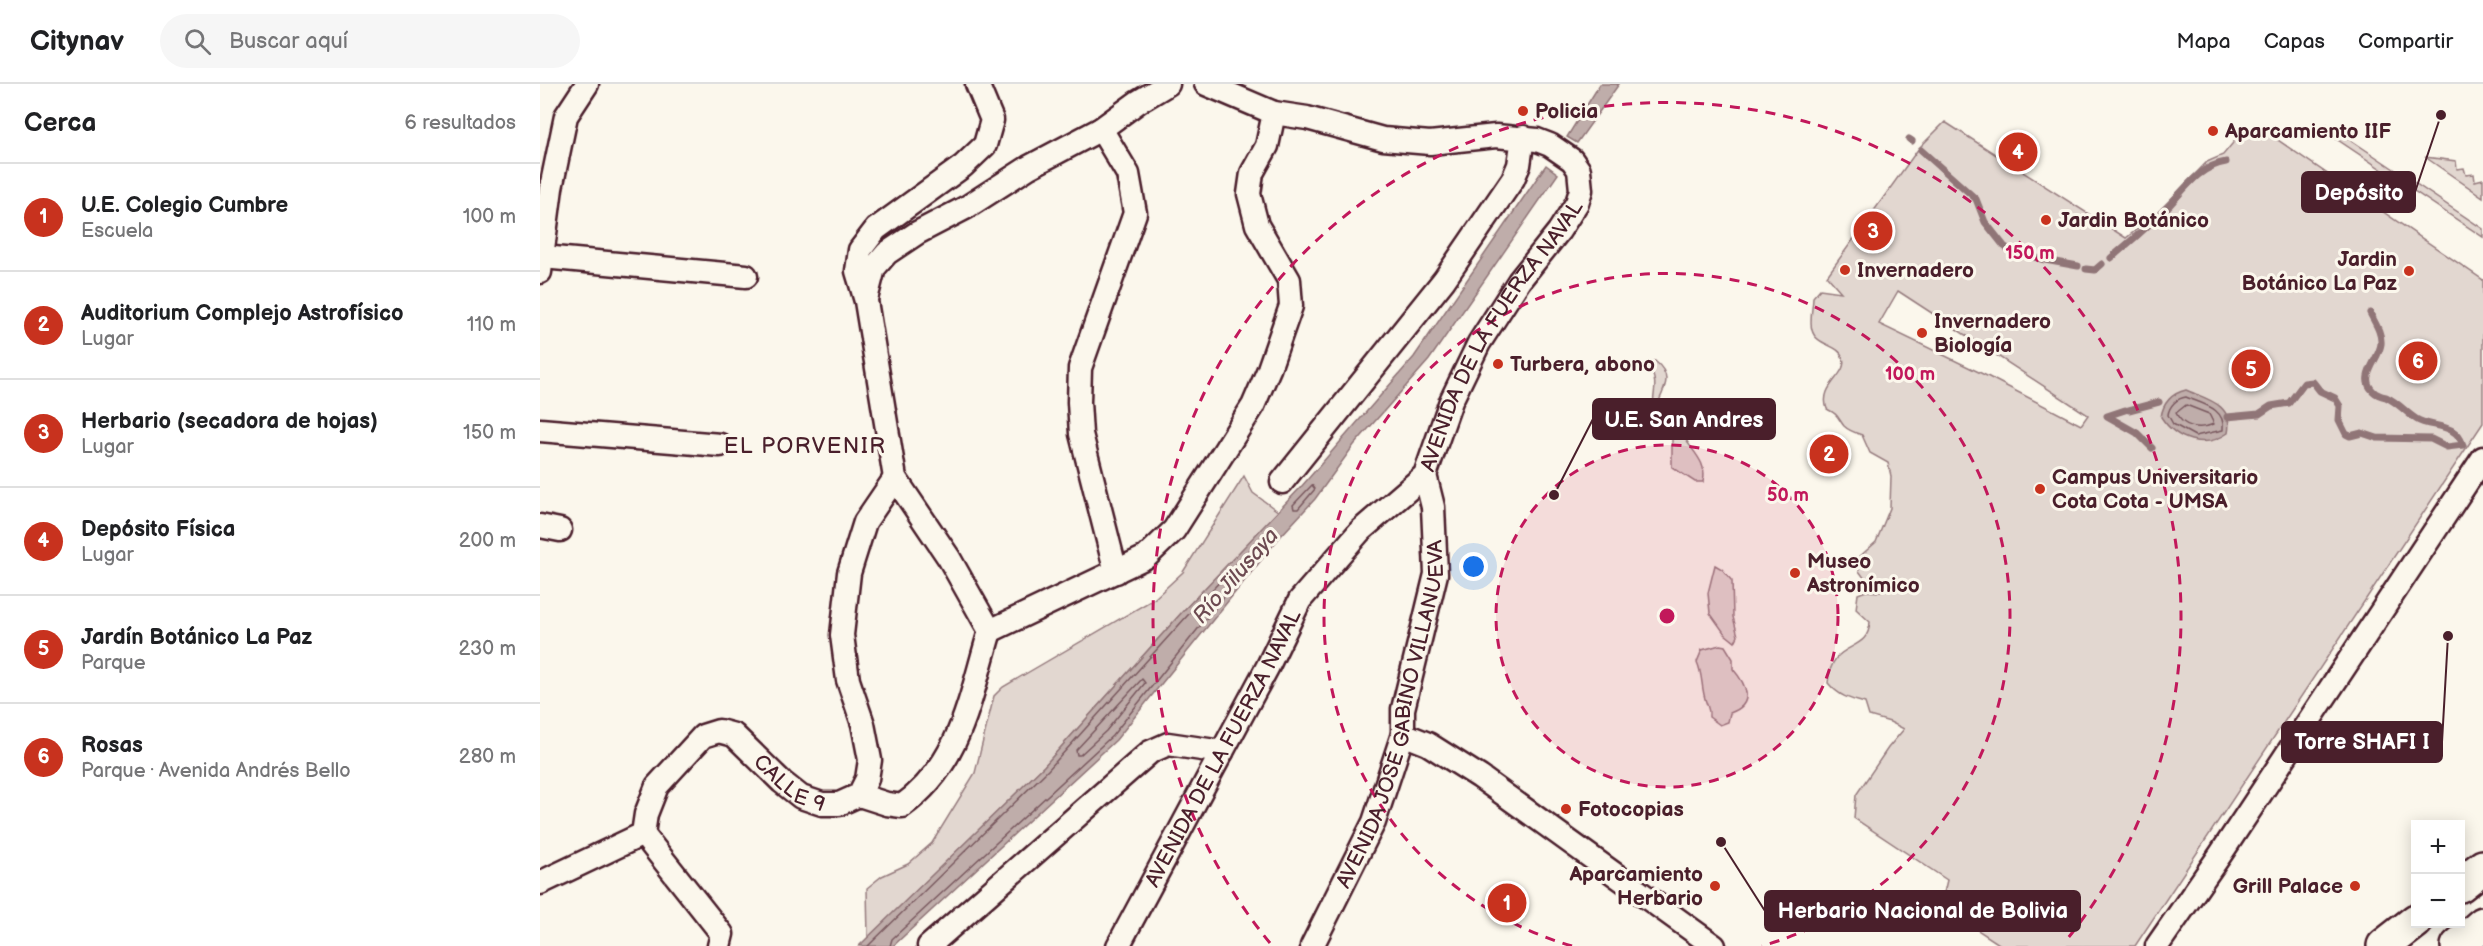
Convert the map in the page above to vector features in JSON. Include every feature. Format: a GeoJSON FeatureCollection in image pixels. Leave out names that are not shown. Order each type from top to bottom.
{"type":"FeatureCollection","features":[{"type":"Feature","properties":{"kind":"main road"},"geometry":{"type":"LineString","coordinates":[[2465,881],[2483,867]]}},
{"type":"Feature","properties":{"kind":"main road"},"geometry":{"type":"LineString","coordinates":[[2384,946],[2411,924]]}},
{"type":"Feature","properties":{"kind":"main road"},"geometry":{"type":"LineString","coordinates":[[2458,946],[2483,924]]}},
{"type":"Feature","properties":{"kind":"street"},"geometry":{"type":"LineString","coordinates":[[587,84],[566,116],[551,188],[541,265],[746,276]]}},
{"type":"Feature","properties":{"kind":"street"},"geometry":{"type":"LineString","coordinates":[[859,795],[902,806],[919,794],[950,755],[965,721],[990,631],[949,558],[894,478],[866,301],[857,271],[860,250],[876,229],[963,166],[985,145],[992,120],[977,84]]}},
{"type":"Feature","properties":{"kind":"street"},"geometry":{"type":"LineString","coordinates":[[866,301],[874,268],[887,253],[917,233],[967,207],[1029,167],[1101,129],[1168,84]]}},
{"type":"Feature","properties":{"kind":"street","name":"AVENIDA DE LA FUERZA NAVAL"},"geometry":{"type":"LineString","coordinates":[[1118,946],[1300,600],[1360,531],[1425,475],[1451,401],[1479,343],[1498,311],[1559,231],[1577,203],[1582,180],[1572,160],[1538,140],[1496,136],[1415,143],[1356,133],[1307,118],[1274,113],[1206,84]]}},
{"type":"Feature","properties":{"kind":"street"},"geometry":{"type":"LineString","coordinates":[[990,631],[1146,557],[1174,530],[1253,406],[1288,319],[1291,306],[1289,280],[1257,225],[1249,194],[1252,172],[1267,146],[1274,113]]}},
{"type":"Feature","properties":{"kind":"street"},"geometry":{"type":"LineString","coordinates":[[1101,129],[1128,174],[1135,213],[1080,368],[1079,402],[1081,434],[1116,572]]}},
{"type":"Feature","properties":{"kind":"street"},"geometry":{"type":"LineString","coordinates":[[1282,483],[1444,280],[1513,179],[1519,165],[1523,137]]}},
{"type":"Feature","properties":{"kind":"street"},"geometry":{"type":"LineString","coordinates":[[540,430],[720,446]]}},
{"type":"Feature","properties":{"kind":"street"},"geometry":{"type":"LineString","coordinates":[[2157,946],[2220,855],[2483,458]]}},
{"type":"Feature","properties":{"kind":"street","name":"AVENIDA JOSÉ GABINO VILLANUEVA"},"geometry":{"type":"LineString","coordinates":[[1312,946],[1374,822],[1402,734],[1404,709],[1436,574],[1432,507],[1425,475]]}},
{"type":"Feature","properties":{"kind":"street","name":"CALLE 9"},"geometry":{"type":"LineString","coordinates":[[643,834],[646,814],[657,786],[703,736],[719,731],[734,735],[782,782],[801,797],[822,804],[839,804],[859,795],[867,778],[870,760],[863,724],[848,680],[842,635],[849,573],[865,522],[894,478]]}},
{"type":"Feature","properties":{"kind":"street"},"geometry":{"type":"LineString","coordinates":[[1402,734],[1428,744],[1480,777],[1714,946]]}},
{"type":"Feature","properties":{"kind":"street"},"geometry":{"type":"LineString","coordinates":[[929,946],[1150,752],[1168,744],[1222,752]]}},
{"type":"Feature","properties":{"kind":"street"},"geometry":{"type":"LineString","coordinates":[[540,883],[643,834],[722,934],[720,946]]}},
{"type":"Feature","properties":{"kind":"shaded area"},"geometry":{"type":"Polygon","coordinates":[[[1945,122],[2126,238],[2157,213],[2207,162],[2223,155],[2242,132],[2253,130],[2269,134],[2483,280],[2483,423],[2135,946],[2002,946],[1967,923],[1963,916],[1943,897],[1947,880],[1854,818],[1856,795],[1904,729],[1869,716],[1865,703],[1845,696],[1828,683],[1836,659],[1842,652],[1863,639],[1868,632],[1870,622],[1856,609],[1858,594],[1866,591],[1881,592],[1882,584],[1877,579],[1865,579],[1859,571],[1857,559],[1876,542],[1890,508],[1891,476],[1888,463],[1870,453],[1862,435],[1846,428],[1836,415],[1827,409],[1825,401],[1827,393],[1844,364],[1841,353],[1814,335],[1811,322],[1813,297],[1820,289],[1841,292],[1827,276],[1919,148],[1945,122]],[[1898,291],[1879,324],[2081,425],[2088,415],[1898,291]]]}},
{"type":"Feature","properties":{"kind":"shaded area"},"geometry":{"type":"Polygon","coordinates":[[[2327,124],[2483,229],[2483,237],[2323,130],[2327,124]]]}},
{"type":"Feature","properties":{"kind":"shaded area"},"geometry":{"type":"Polygon","coordinates":[[[2425,157],[2456,161],[2457,169],[2464,168],[2466,175],[2474,174],[2475,181],[2483,179],[2483,197],[2425,157]]]}},
{"type":"Feature","properties":{"kind":"shaded area"},"geometry":{"type":"Polygon","coordinates":[[[1652,361],[1664,370],[1666,379],[1659,401],[1663,410],[1660,413],[1654,410],[1653,404],[1655,386],[1650,368],[1652,361]]]}},
{"type":"Feature","properties":{"kind":"shaded area"},"geometry":{"type":"Polygon","coordinates":[[[1679,415],[1683,436],[1703,467],[1703,482],[1695,482],[1672,467],[1672,420],[1674,416],[1679,415]]]}},
{"type":"Feature","properties":{"kind":"shaded area"},"geometry":{"type":"Polygon","coordinates":[[[1244,476],[1253,493],[1279,512],[1184,610],[1044,766],[868,938],[867,888],[882,876],[908,864],[932,843],[975,773],[994,696],[1003,687],[1154,599],[1183,572],[1244,476]]]}},
{"type":"Feature","properties":{"kind":"shaded area"},"geometry":{"type":"Polygon","coordinates":[[[1715,565],[1722,569],[1732,581],[1733,617],[1738,636],[1735,642],[1725,634],[1710,613],[1708,593],[1715,565]]]}},
{"type":"Feature","properties":{"kind":"shaded area"},"geometry":{"type":"Polygon","coordinates":[[[1720,645],[1725,646],[1733,659],[1733,669],[1745,687],[1746,699],[1738,709],[1730,713],[1728,722],[1720,725],[1709,717],[1697,662],[1702,650],[1720,645]]]}},
{"type":"Feature","properties":{"kind":"water"},"geometry":{"type":"Polygon","coordinates":[[[1600,84],[1619,84],[1577,143],[1567,137],[1600,84]]]}},
{"type":"Feature","properties":{"kind":"water","name":"Río Jilusaya"},"geometry":{"type":"Polygon","coordinates":[[[1546,165],[1558,174],[1429,360],[1354,445],[1315,499],[1279,538],[1116,740],[893,946],[859,946],[1044,766],[1184,610],[1301,487],[1414,357],[1546,165]]]}},
{"type":"Feature","properties":{"kind":"water"},"geometry":{"type":"Polygon","coordinates":[[[2186,390],[2210,400],[2223,409],[2229,423],[2228,433],[2210,441],[2191,440],[2174,432],[2167,425],[2161,417],[2164,407],[2172,396],[2186,390]]]}},
{"type":"Feature","properties":{"kind":"waterway"},"geometry":{"type":"LineString","coordinates":[[1921,150],[1976,199],[1985,222],[2004,246],[2011,251],[2078,266]]}},
{"type":"Feature","properties":{"kind":"waterway"},"geometry":{"type":"LineString","coordinates":[[2111,258],[2164,211],[2199,175],[2207,169],[2226,162]]}},
{"type":"Feature","properties":{"kind":"waterway"},"geometry":{"type":"LineString","coordinates":[[2086,269],[2095,270],[2102,264]]}},
{"type":"Feature","properties":{"kind":"waterway"},"geometry":{"type":"LineString","coordinates":[[2227,417],[2259,414],[2271,406],[2289,403],[2304,383],[2313,382],[2320,391],[2335,398],[2340,406],[2339,420],[2346,434],[2350,436],[2362,433],[2377,438],[2431,439],[2447,447],[2463,445],[2454,432],[2416,419],[2391,399],[2381,396],[2369,386],[2368,374],[2381,344],[2379,332],[2370,313]]}},
{"type":"Feature","properties":{"kind":"waterway"},"geometry":{"type":"LineString","coordinates":[[2129,410],[2159,402]]}},
{"type":"Feature","properties":{"kind":"waterway"},"geometry":{"type":"LineString","coordinates":[[2125,410],[2107,416],[2137,433],[2152,448]]}},
{"type":"Feature","properties":{"kind":"place","name":"Policia"},"geometry":{"type":"Point","coordinates":[1523,111]}},
{"type":"Feature","properties":{"kind":"place","name":"Depósito"},"geometry":{"type":"Point","coordinates":[2441,115]}},
{"type":"Feature","properties":{"kind":"place","name":"Aparcamiento IIF"},"geometry":{"type":"Point","coordinates":[2213,131]}},
{"type":"Feature","properties":{"kind":"place","name":"Depósito Física"},"geometry":{"type":"Point","coordinates":[2018,152]}},
{"type":"Feature","properties":{"kind":"place","name":"Jardin Botánico"},"geometry":{"type":"Point","coordinates":[2046,220]}},
{"type":"Feature","properties":{"kind":"place","name":"Herbario (secadora de hojas)"},"geometry":{"type":"Point","coordinates":[1873,231]}},
{"type":"Feature","properties":{"kind":"place","name":"Invernadero"},"geometry":{"type":"Point","coordinates":[1845,270]}},
{"type":"Feature","properties":{"kind":"place","name":"Jardin Botánico La Paz"},"geometry":{"type":"Point","coordinates":[2409,271]}},
{"type":"Feature","properties":{"kind":"place","name":"Invernadero Biología"},"geometry":{"type":"Point","coordinates":[1922,333]}},
{"type":"Feature","properties":{"kind":"place","name":"Rosas"},"geometry":{"type":"Point","coordinates":[2418,361]}},
{"type":"Feature","properties":{"kind":"place","name":"Turbera, abono"},"geometry":{"type":"Point","coordinates":[1498,364]}},
{"type":"Feature","properties":{"kind":"place","name":"Jardín Botánico La Paz"},"geometry":{"type":"Point","coordinates":[2251,369]}},
{"type":"Feature","properties":{"kind":"place","name":"Auditorium Complejo Astrofísico"},"geometry":{"type":"Point","coordinates":[1829,454]}},
{"type":"Feature","properties":{"kind":"place","name":"Campus Universitario Cota Cota - UMSA"},"geometry":{"type":"Point","coordinates":[2040,489]}},
{"type":"Feature","properties":{"kind":"place","name":"U.E. San Andres"},"geometry":{"type":"Point","coordinates":[1554,495]}},
{"type":"Feature","properties":{"kind":"place","name":"Museo Astronímico"},"geometry":{"type":"Point","coordinates":[1795,573]}},
{"type":"Feature","properties":{"kind":"place","name":"Torre SHAFI I"},"geometry":{"type":"Point","coordinates":[2448,636]}},
{"type":"Feature","properties":{"kind":"place","name":"Fotocopias"},"geometry":{"type":"Point","coordinates":[1566,809]}},
{"type":"Feature","properties":{"kind":"place","name":"Herbario Nacional de Bolivia"},"geometry":{"type":"Point","coordinates":[1721,842]}},
{"type":"Feature","properties":{"kind":"place","name":"Aparcamiento Herbario"},"geometry":{"type":"Point","coordinates":[1715,886]}},
{"type":"Feature","properties":{"kind":"place","name":"Grill Palace"},"geometry":{"type":"Point","coordinates":[2355,886]}},
{"type":"Feature","properties":{"kind":"place","name":"U.E. Colegio Cumbre"},"geometry":{"type":"Point","coordinates":[1507,903]}},
{"type":"Feature","properties":{"kind":"district","name":"EL PORVENIR"},"geometry":{"type":"Point","coordinates":[805,446]}}]}
